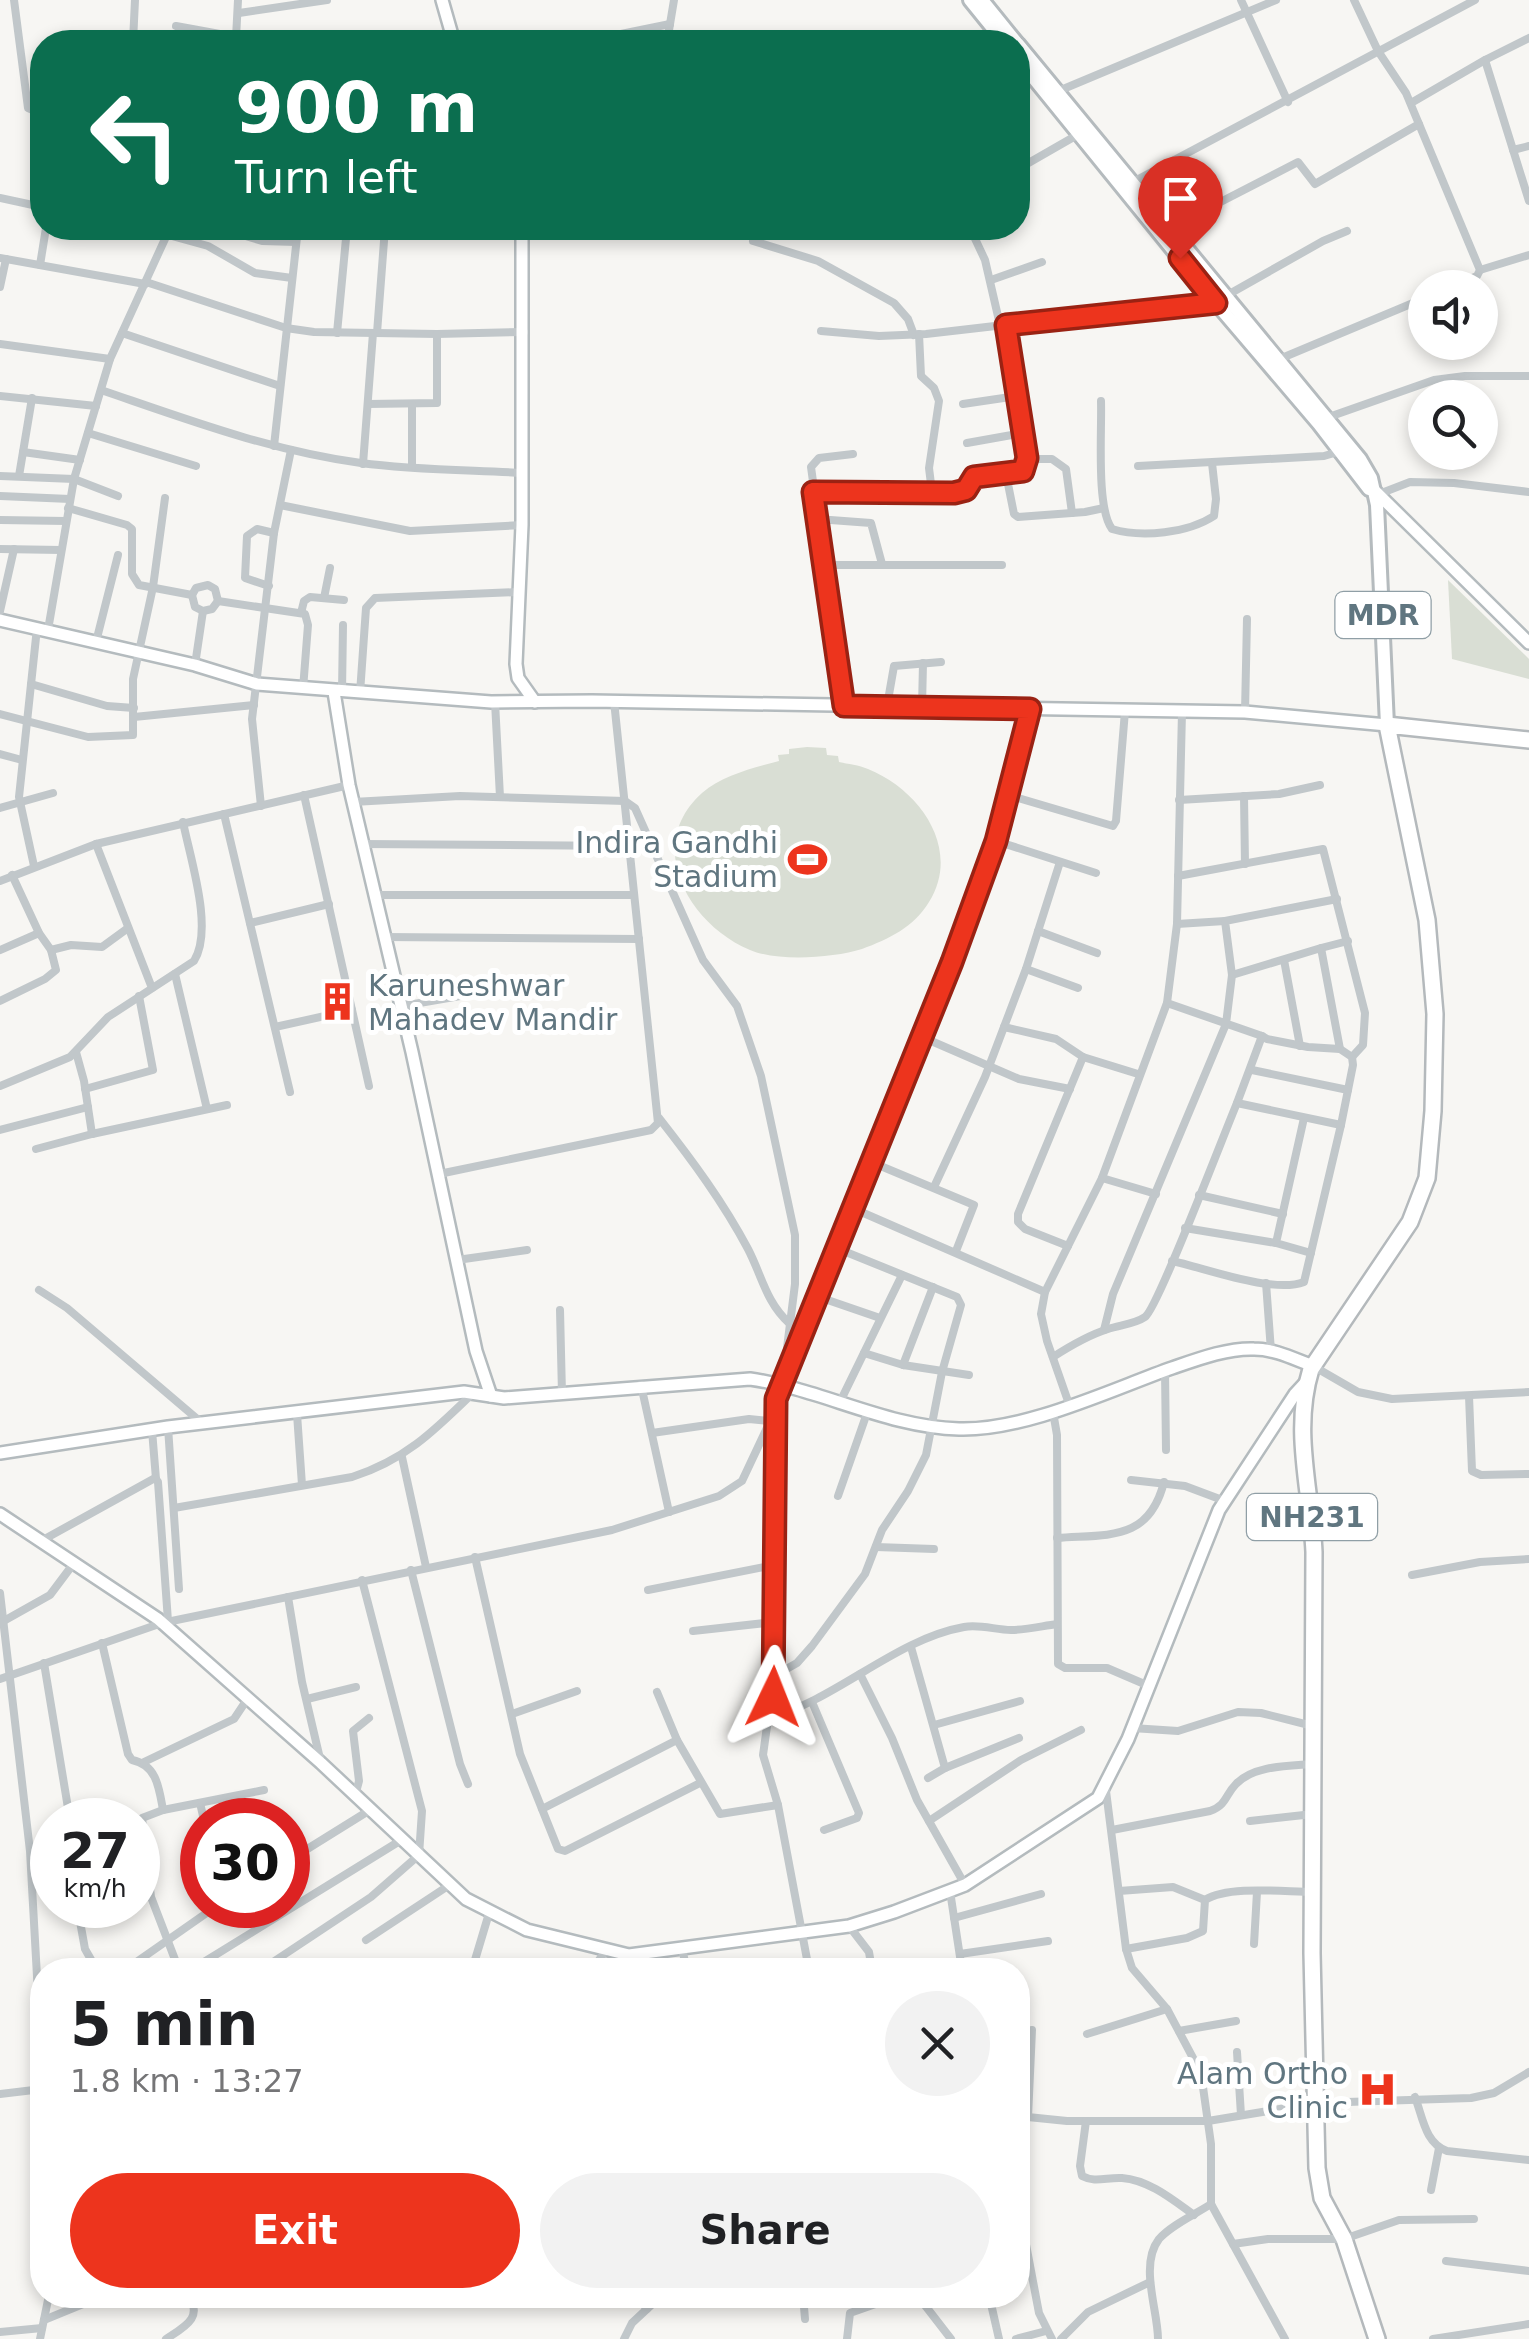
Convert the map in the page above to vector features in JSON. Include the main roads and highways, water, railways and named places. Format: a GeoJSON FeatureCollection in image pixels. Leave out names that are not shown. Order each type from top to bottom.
{"type":"FeatureCollection","features":[{"type":"Feature","properties":{"kind":"highway"},"geometry":{"type":"LineString","coordinates":[[1387,725],[1529,740]]}},
{"type":"Feature","properties":{"kind":"highway","name":"NH231"},"geometry":{"type":"LineString","coordinates":[[1377,2339],[1344,2240],[1322,2198],[1317,2168],[1312,1514],[1300,1430],[1310,1373],[1410,1222],[1427,1178],[1435,1014],[1427,920],[1387,725]]}},
{"type":"Feature","properties":{"kind":"main road"},"geometry":{"type":"LineString","coordinates":[[970,0],[994,30]]}},
{"type":"Feature","properties":{"kind":"main road","name":"MDR"},"geometry":{"type":"LineString","coordinates":[[982,0],[1006,30]]}},
{"type":"Feature","properties":{"kind":"main road","name":"MDR"},"geometry":{"type":"LineString","coordinates":[[1030,59],[1168,229],[1220,300],[1277,360],[1360,459],[1377,496],[1387,725]]}},
{"type":"Feature","properties":{"kind":"main road","name":"MDR"},"geometry":{"type":"LineString","coordinates":[[1030,74],[1220,300],[1377,496]]}},
{"type":"Feature","properties":{"kind":"place","name":"Indira Gandhi Stadium"},"geometry":{"type":"Point","coordinates":[808,859]}},
{"type":"Feature","properties":{"kind":"place","name":"Karuneshwar Mahadev Mandir"},"geometry":{"type":"Point","coordinates":[338,1002]}},
{"type":"Feature","properties":{"kind":"place","name":"Alam Ortho Clinic"},"geometry":{"type":"Point","coordinates":[1378,2090]}}]}
